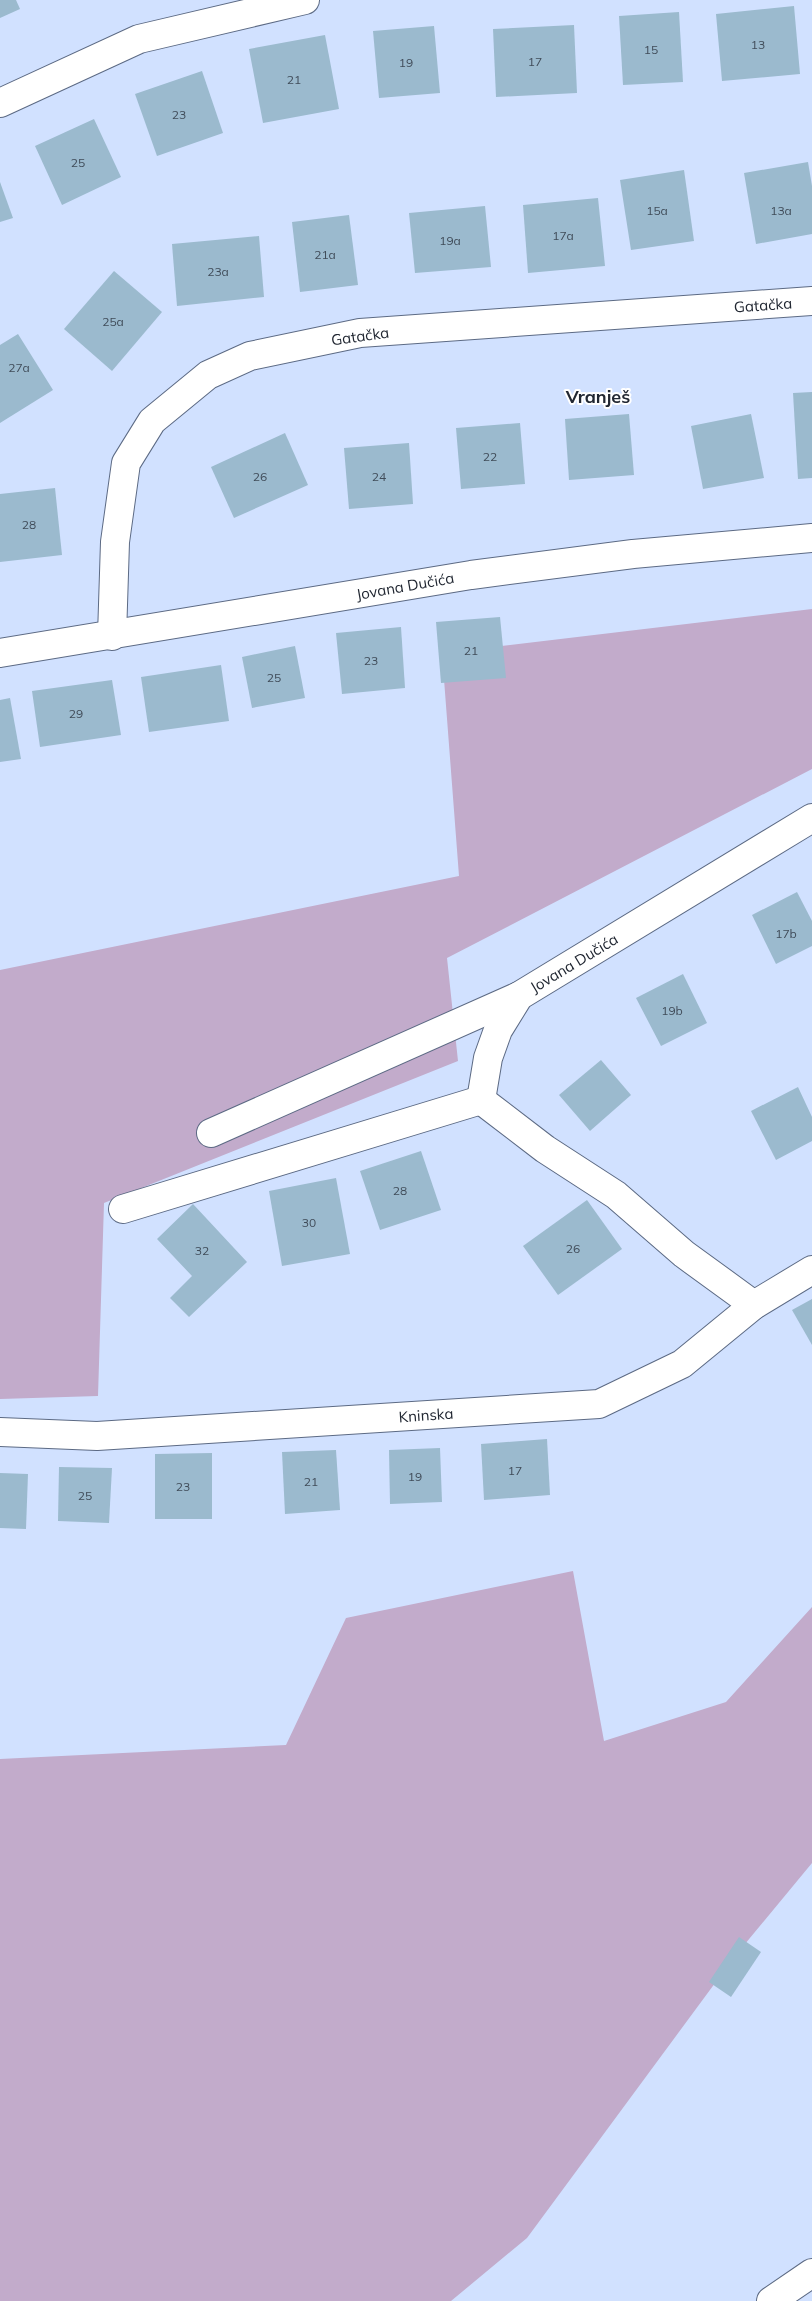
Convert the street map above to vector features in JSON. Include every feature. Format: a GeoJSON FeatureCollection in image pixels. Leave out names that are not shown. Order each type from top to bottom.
{"type":"FeatureCollection","features":[{"type":"Feature","properties":{"kind":"street"},"geometry":{"type":"LineString","coordinates":[[0,103],[139,39],[304,0]]}},
{"type":"Feature","properties":{"kind":"street","name":"Gatačka"},"geometry":{"type":"LineString","coordinates":[[112,636],[115,542],[126,463],[152,421],[208,375],[250,356],[360,333],[812,301]]}},
{"type":"Feature","properties":{"kind":"street","name":"Jovana Dučića"},"geometry":{"type":"LineString","coordinates":[[0,653],[112,636],[471,575],[633,554],[812,538]]}},
{"type":"Feature","properties":{"kind":"street","name":"Jovana Dučića"},"geometry":{"type":"LineString","coordinates":[[481,1100],[488,1058],[498,1030],[519,996],[812,818]]}},
{"type":"Feature","properties":{"kind":"street"},"geometry":{"type":"LineString","coordinates":[[211,1133],[519,996]]}},
{"type":"Feature","properties":{"kind":"street"},"geometry":{"type":"LineString","coordinates":[[123,1209],[481,1100],[546,1149],[616,1195],[684,1254],[754,1304]]}},
{"type":"Feature","properties":{"kind":"street","name":"Kninska"},"geometry":{"type":"LineString","coordinates":[[0,1432],[97,1436],[599,1404],[682,1364],[754,1304],[812,1270]]}},
{"type":"Feature","properties":{"kind":"street"},"geometry":{"type":"LineString","coordinates":[[770,2301],[812,2274]]}},
{"type":"Feature","properties":{"kind":"shaded area"},"geometry":{"type":"Polygon","coordinates":[[[812,609],[812,769],[447,958],[458,1061],[104,1203],[98,1396],[0,1399],[0,970],[459,876],[442,653],[812,609]]]}},
{"type":"Feature","properties":{"kind":"shaded area"},"geometry":{"type":"Polygon","coordinates":[[[573,1571],[604,1741],[726,1702],[812,1607],[812,1863],[735,1956],[527,2238],[451,2301],[0,2301],[0,1759],[286,1745],[346,1618],[573,1571]]]}},
{"type":"Feature","properties":{"kind":"building"},"geometry":{"type":"Polygon","coordinates":[[[0,0],[16,0],[20,9],[0,18],[0,0]]]}},
{"type":"Feature","properties":{"kind":"building"},"geometry":{"type":"Polygon","coordinates":[[[794,6],[800,74],[722,81],[716,14],[794,6]]]}},
{"type":"Feature","properties":{"kind":"building"},"geometry":{"type":"Polygon","coordinates":[[[679,12],[683,82],[623,85],[619,16],[679,12]]]}},
{"type":"Feature","properties":{"kind":"building"},"geometry":{"type":"Polygon","coordinates":[[[574,25],[577,93],[496,97],[493,29],[574,25]]]}},
{"type":"Feature","properties":{"kind":"building"},"geometry":{"type":"Polygon","coordinates":[[[434,26],[440,93],[379,98],[373,31],[434,26]]]}},
{"type":"Feature","properties":{"kind":"building"},"geometry":{"type":"Polygon","coordinates":[[[325,35],[339,109],[263,123],[249,49],[325,35]]]}},
{"type":"Feature","properties":{"kind":"building"},"geometry":{"type":"Polygon","coordinates":[[[202,71],[223,133],[157,156],[135,94],[202,71]]]}},
{"type":"Feature","properties":{"kind":"building"},"geometry":{"type":"Polygon","coordinates":[[[94,119],[121,177],[62,205],[35,146],[94,119]]]}},
{"type":"Feature","properties":{"kind":"building"},"geometry":{"type":"Polygon","coordinates":[[[808,162],[812,186],[812,234],[756,244],[744,173],[808,162]]]}},
{"type":"Feature","properties":{"kind":"building"},"geometry":{"type":"Polygon","coordinates":[[[684,170],[694,241],[631,250],[620,180],[684,170]]]}},
{"type":"Feature","properties":{"kind":"building"},"geometry":{"type":"Polygon","coordinates":[[[0,182],[13,218],[0,222],[0,182]]]}},
{"type":"Feature","properties":{"kind":"building"},"geometry":{"type":"Polygon","coordinates":[[[598,198],[605,266],[528,273],[523,205],[598,198]]]}},
{"type":"Feature","properties":{"kind":"building"},"geometry":{"type":"Polygon","coordinates":[[[485,206],[491,267],[415,273],[409,213],[485,206]]]}},
{"type":"Feature","properties":{"kind":"building"},"geometry":{"type":"Polygon","coordinates":[[[349,215],[358,285],[300,292],[292,222],[349,215]]]}},
{"type":"Feature","properties":{"kind":"building"},"geometry":{"type":"Polygon","coordinates":[[[259,236],[264,297],[177,306],[172,244],[259,236]]]}},
{"type":"Feature","properties":{"kind":"building"},"geometry":{"type":"Polygon","coordinates":[[[114,271],[162,312],[112,371],[64,329],[114,271]]]}},
{"type":"Feature","properties":{"kind":"building"},"geometry":{"type":"Polygon","coordinates":[[[18,334],[53,390],[0,423],[0,345],[18,334]]]}},
{"type":"Feature","properties":{"kind":"building"},"geometry":{"type":"Polygon","coordinates":[[[812,392],[812,478],[798,479],[793,393],[812,392]]]}},
{"type":"Feature","properties":{"kind":"building"},"geometry":{"type":"Polygon","coordinates":[[[629,414],[634,475],[569,480],[565,419],[629,414]]]}},
{"type":"Feature","properties":{"kind":"building"},"geometry":{"type":"Polygon","coordinates":[[[751,414],[764,478],[703,489],[691,426],[751,414]]]}},
{"type":"Feature","properties":{"kind":"building"},"geometry":{"type":"Polygon","coordinates":[[[520,423],[525,484],[461,489],[456,428],[520,423]]]}},
{"type":"Feature","properties":{"kind":"building"},"geometry":{"type":"Polygon","coordinates":[[[285,433],[308,485],[234,518],[211,467],[285,433]]]}},
{"type":"Feature","properties":{"kind":"building"},"geometry":{"type":"Polygon","coordinates":[[[409,443],[413,504],[349,509],[344,448],[409,443]]]}},
{"type":"Feature","properties":{"kind":"building"},"geometry":{"type":"Polygon","coordinates":[[[55,488],[62,555],[0,562],[0,494],[55,488]]]}},
{"type":"Feature","properties":{"kind":"building"},"geometry":{"type":"Polygon","coordinates":[[[500,617],[506,678],[441,683],[436,622],[500,617]]]}},
{"type":"Feature","properties":{"kind":"building"},"geometry":{"type":"Polygon","coordinates":[[[401,627],[405,688],[342,694],[336,633],[401,627]]]}},
{"type":"Feature","properties":{"kind":"building"},"geometry":{"type":"Polygon","coordinates":[[[295,646],[305,698],[252,708],[242,657],[295,646]]]}},
{"type":"Feature","properties":{"kind":"building"},"geometry":{"type":"Polygon","coordinates":[[[221,665],[229,721],[149,732],[141,677],[221,665]]]}},
{"type":"Feature","properties":{"kind":"building"},"geometry":{"type":"Polygon","coordinates":[[[112,680],[121,735],[40,747],[32,691],[112,680]]]}},
{"type":"Feature","properties":{"kind":"building"},"geometry":{"type":"Polygon","coordinates":[[[10,698],[21,759],[0,762],[0,700],[10,698]]]}},
{"type":"Feature","properties":{"kind":"building"},"geometry":{"type":"Polygon","coordinates":[[[797,892],[812,921],[812,946],[776,964],[752,915],[797,892]]]}},
{"type":"Feature","properties":{"kind":"building"},"geometry":{"type":"Polygon","coordinates":[[[683,974],[707,1023],[661,1046],[636,998],[683,974]]]}},
{"type":"Feature","properties":{"kind":"building"},"geometry":{"type":"Polygon","coordinates":[[[601,1060],[631,1095],[590,1131],[559,1095],[601,1060]]]}},
{"type":"Feature","properties":{"kind":"building"},"geometry":{"type":"Polygon","coordinates":[[[798,1087],[812,1117],[812,1141],[776,1160],[751,1111],[798,1087]]]}},
{"type":"Feature","properties":{"kind":"building"},"geometry":{"type":"Polygon","coordinates":[[[421,1151],[441,1210],[380,1230],[360,1171],[421,1151]]]}},
{"type":"Feature","properties":{"kind":"building"},"geometry":{"type":"Polygon","coordinates":[[[336,1178],[350,1254],[282,1266],[269,1191],[336,1178]]]}},
{"type":"Feature","properties":{"kind":"building"},"geometry":{"type":"Polygon","coordinates":[[[587,1200],[622,1249],[558,1295],[523,1246],[587,1200]]]}},
{"type":"Feature","properties":{"kind":"building"},"geometry":{"type":"Polygon","coordinates":[[[193,1204],[247,1262],[189,1317],[170,1298],[192,1276],[157,1239],[193,1204]]]}},
{"type":"Feature","properties":{"kind":"building"},"geometry":{"type":"Polygon","coordinates":[[[812,1299],[812,1345],[792,1310],[812,1299]]]}},
{"type":"Feature","properties":{"kind":"building"},"geometry":{"type":"Polygon","coordinates":[[[547,1439],[550,1495],[484,1500],[481,1444],[547,1439]]]}},
{"type":"Feature","properties":{"kind":"building"},"geometry":{"type":"Polygon","coordinates":[[[440,1448],[442,1502],[390,1504],[389,1450],[440,1448]]]}},
{"type":"Feature","properties":{"kind":"building"},"geometry":{"type":"Polygon","coordinates":[[[336,1450],[340,1510],[285,1514],[282,1452],[336,1450]]]}},
{"type":"Feature","properties":{"kind":"building"},"geometry":{"type":"Polygon","coordinates":[[[212,1453],[212,1519],[155,1519],[155,1454],[212,1453]]]}},
{"type":"Feature","properties":{"kind":"building"},"geometry":{"type":"Polygon","coordinates":[[[59,1467],[112,1468],[109,1523],[58,1521],[59,1467]]]}},
{"type":"Feature","properties":{"kind":"building"},"geometry":{"type":"Polygon","coordinates":[[[0,1473],[28,1474],[26,1529],[0,1528],[0,1473]]]}},
{"type":"Feature","properties":{"kind":"building"},"geometry":{"type":"Polygon","coordinates":[[[739,1937],[761,1952],[731,1997],[709,1982],[739,1937]]]}},
{"type":"Feature","properties":{"kind":"district","name":"Vranješ"},"geometry":{"type":"Point","coordinates":[598,396]}}]}
